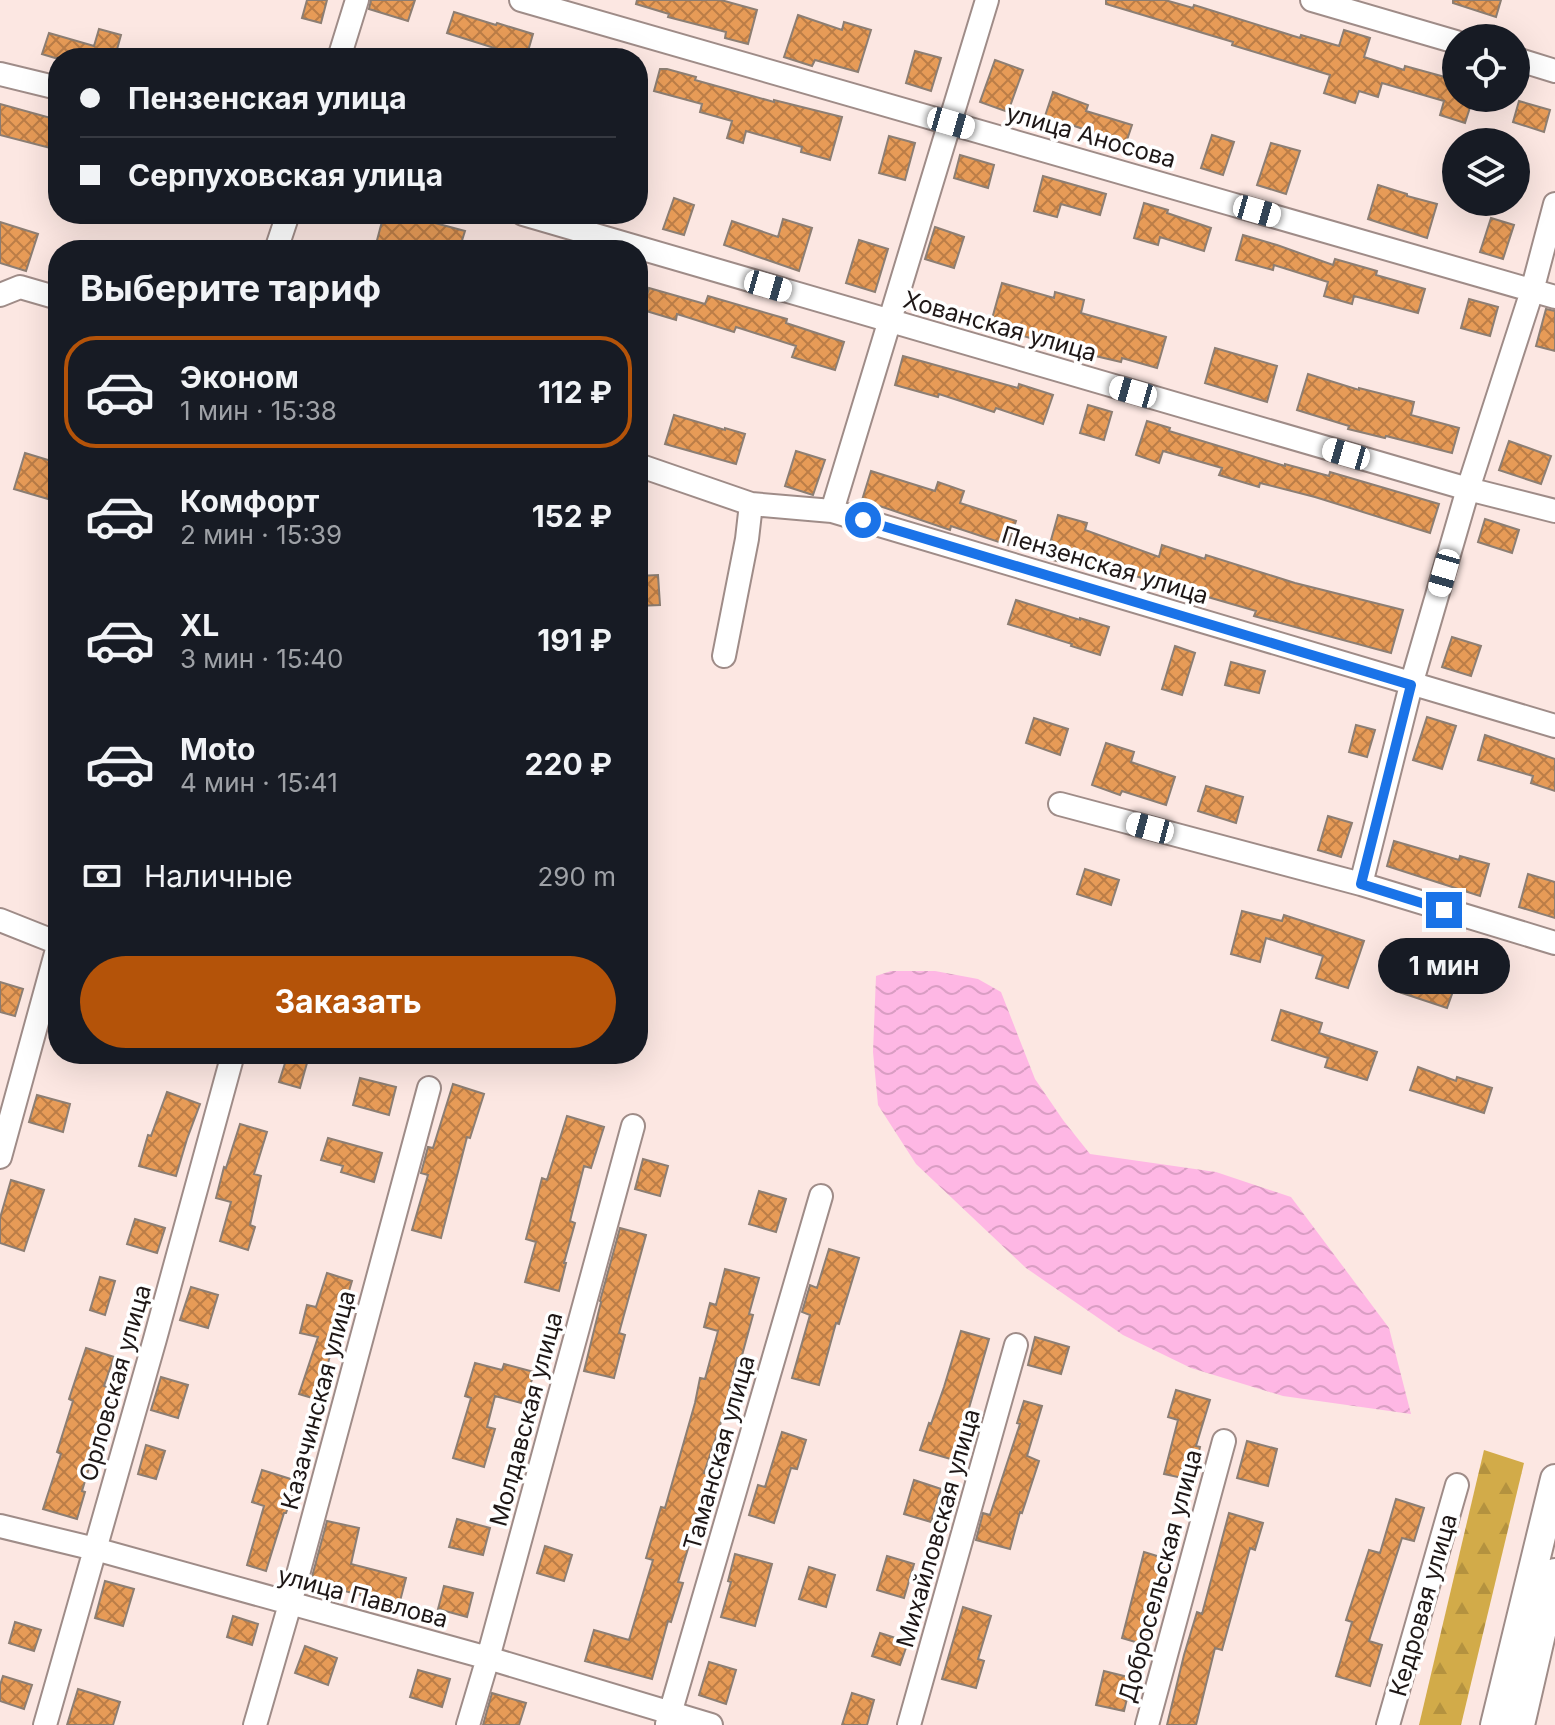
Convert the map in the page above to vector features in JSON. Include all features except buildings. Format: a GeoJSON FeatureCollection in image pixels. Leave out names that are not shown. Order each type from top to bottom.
{"type":"FeatureCollection","features":[{"type":"Feature","properties":{"kind":"main road"},"geometry":{"type":"LineString","coordinates":[[1495,1725],[1555,1479]]}},
{"type":"Feature","properties":{"kind":"main road"},"geometry":{"type":"LineString","coordinates":[[1520,1725],[1555,1573]]}},
{"type":"Feature","properties":{"kind":"street"},"geometry":{"type":"LineString","coordinates":[[342,48],[357,0]]}},
{"type":"Feature","properties":{"kind":"street","name":"улица Аносова"},"geometry":{"type":"LineString","coordinates":[[521,0],[1555,297]]}},
{"type":"Feature","properties":{"kind":"street"},"geometry":{"type":"LineString","coordinates":[[832,511],[987,0]]}},
{"type":"Feature","properties":{"kind":"street"},"geometry":{"type":"LineString","coordinates":[[1312,0],[1442,38]]}},
{"type":"Feature","properties":{"kind":"street"},"geometry":{"type":"LineString","coordinates":[[1530,63],[1555,71]]}},
{"type":"Feature","properties":{"kind":"street"},"geometry":{"type":"LineString","coordinates":[[0,74],[48,86]]}},
{"type":"Feature","properties":{"kind":"street"},"geometry":{"type":"LineString","coordinates":[[1361,884],[1411,685],[1468,489],[1532,291],[1555,204]]}},
{"type":"Feature","properties":{"kind":"street","name":"Хованская улица"},"geometry":{"type":"LineString","coordinates":[[557,224],[612,240]]}},
{"type":"Feature","properties":{"kind":"street","name":"Хованская улица"},"geometry":{"type":"LineString","coordinates":[[648,250],[1468,489],[1555,511]]}},
{"type":"Feature","properties":{"kind":"street"},"geometry":{"type":"LineString","coordinates":[[0,295],[20,287],[48,295]]}},
{"type":"Feature","properties":{"kind":"street","name":"Пензенская улица"},"geometry":{"type":"LineString","coordinates":[[648,468],[751,504],[832,511],[1555,726]]}},
{"type":"Feature","properties":{"kind":"street"},"geometry":{"type":"LineString","coordinates":[[724,656],[751,504]]}},
{"type":"Feature","properties":{"kind":"street"},"geometry":{"type":"LineString","coordinates":[[1060,804],[1361,884],[1555,943]]}},
{"type":"Feature","properties":{"kind":"street"},"geometry":{"type":"LineString","coordinates":[[0,920],[48,940]]}},
{"type":"Feature","properties":{"kind":"street"},"geometry":{"type":"LineString","coordinates":[[0,1157],[48,981]]}},
{"type":"Feature","properties":{"kind":"street","name":"Орловская улица"},"geometry":{"type":"LineString","coordinates":[[45,1725],[230,1064]]}},
{"type":"Feature","properties":{"kind":"street","name":"Казачинская улица"},"geometry":{"type":"LineString","coordinates":[[255,1725],[429,1088]]}},
{"type":"Feature","properties":{"kind":"street","name":"Молдавская улица"},"geometry":{"type":"LineString","coordinates":[[468,1725],[633,1126]]}},
{"type":"Feature","properties":{"kind":"street","name":"Таманская улица"},"geometry":{"type":"LineString","coordinates":[[668,1719],[821,1196]]}},
{"type":"Feature","properties":{"kind":"street","name":"Михайловская улица"},"geometry":{"type":"LineString","coordinates":[[909,1725],[1016,1345]]}},
{"type":"Feature","properties":{"kind":"street","name":"Добросельская улица"},"geometry":{"type":"LineString","coordinates":[[1147,1725],[1224,1441]]}},
{"type":"Feature","properties":{"kind":"street","name":"Кедровая улица"},"geometry":{"type":"LineString","coordinates":[[1388,1725],[1457,1485]]}},
{"type":"Feature","properties":{"kind":"street","name":"улица Павлова"},"geometry":{"type":"LineString","coordinates":[[0,1526],[95,1549],[488,1658],[668,1719],[711,1725]]}},
{"type":"Feature","properties":{"kind":"green space"},"geometry":{"type":"Polygon","coordinates":[[[1484,1450],[1524,1463],[1461,1725],[1419,1725],[1484,1450]]]}},
{"type":"Feature","properties":{"kind":"water"},"geometry":{"type":"Polygon","coordinates":[[[891,971],[935,971],[978,979],[1001,992],[1035,1079],[1090,1154],[1216,1172],[1291,1197],[1389,1328],[1411,1414],[1283,1396],[1191,1368],[1123,1335],[1026,1268],[916,1164],[878,1105],[873,1052],[876,976],[891,971]]]}},
{"type":"Feature","properties":{"kind":"route"},"geometry":{"type":"LineString","coordinates":[[863,520],[1411,685],[1361,884],[1444,910]]}}]}
